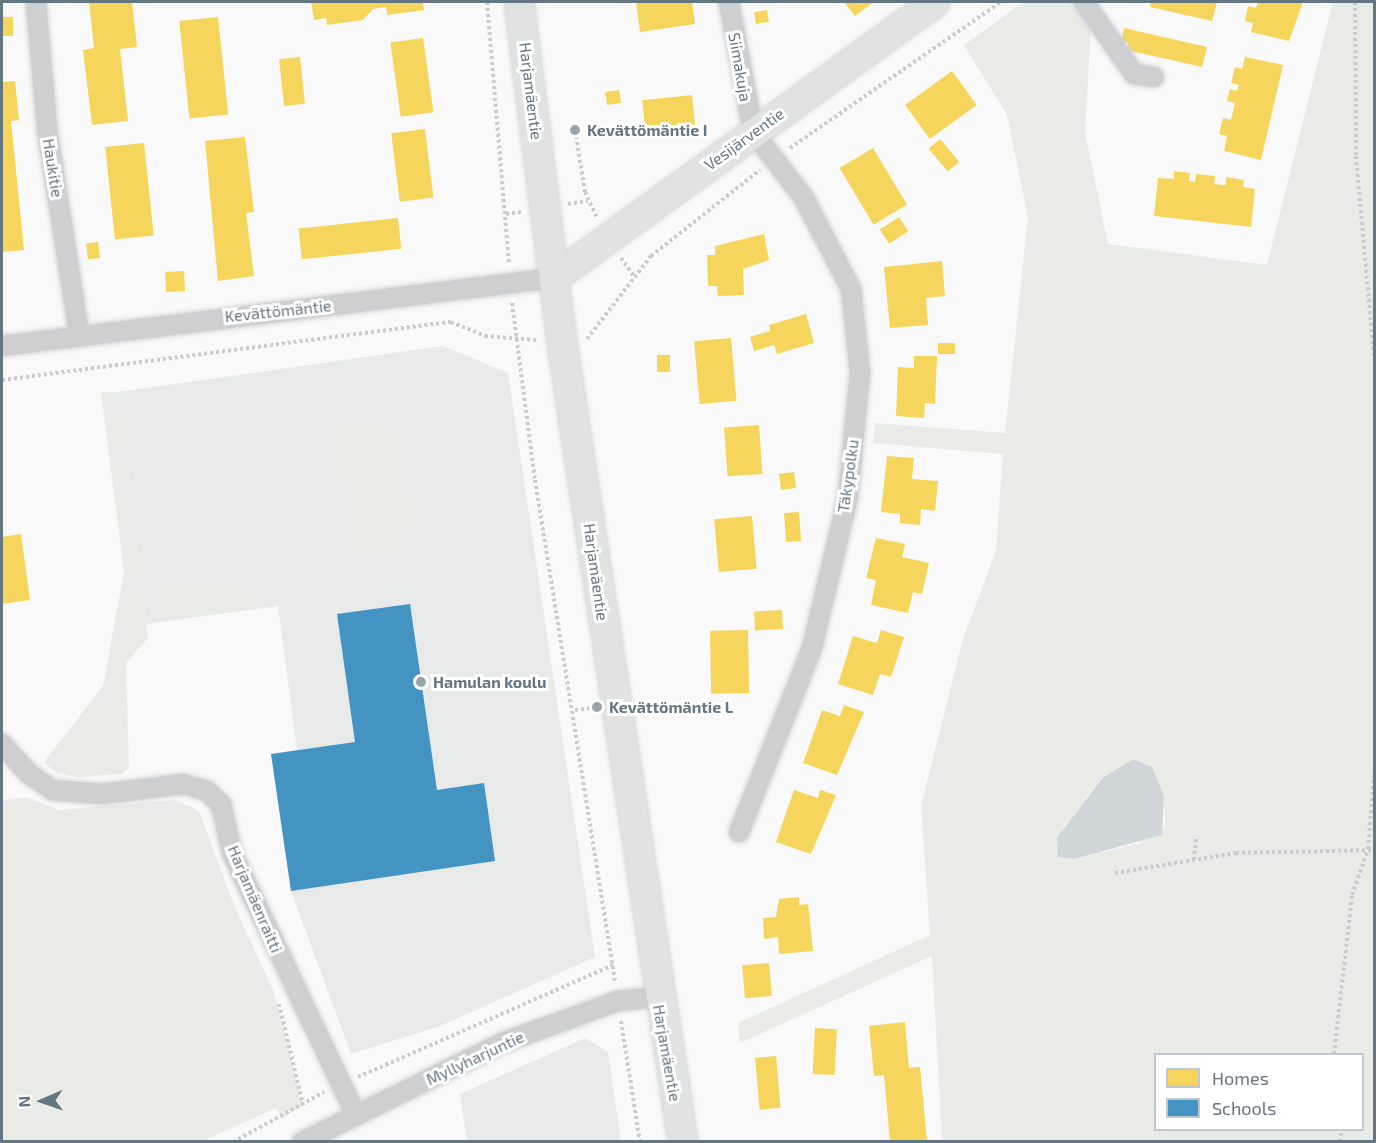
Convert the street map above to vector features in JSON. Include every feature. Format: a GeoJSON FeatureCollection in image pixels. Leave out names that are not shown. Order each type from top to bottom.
{"type":"FeatureCollection","features":[{"type":"Feature","properties":{"kind":"street","name":"Haukitie"},"geometry":{"type":"LineString","coordinates":[[36,2],[47,129],[80,333]]}},
{"type":"Feature","properties":{"kind":"street","name":"Harjamäentie"},"geometry":{"type":"LineString","coordinates":[[519,2],[562,342],[657,997],[683,1142]]}},
{"type":"Feature","properties":{"kind":"street","name":"Siimakuja"},"geometry":{"type":"LineString","coordinates":[[729,2],[753,132]]}},
{"type":"Feature","properties":{"kind":"street","name":"Vesijärventie"},"geometry":{"type":"LineString","coordinates":[[554,278],[935,2]]}},
{"type":"Feature","properties":{"kind":"street"},"geometry":{"type":"LineString","coordinates":[[1083,2],[1134,74],[1154,77]]}},
{"type":"Feature","properties":{"kind":"street","name":"Täkypolku"},"geometry":{"type":"LineString","coordinates":[[739,832],[813,648],[848,497],[860,372],[851,289],[804,198],[776,158],[753,132]]}},
{"type":"Feature","properties":{"kind":"street","name":"Kevättömäntie"},"geometry":{"type":"LineString","coordinates":[[2,346],[80,333],[510,285],[554,278]]}},
{"type":"Feature","properties":{"kind":"street","name":"Harjamäenraitti"},"geometry":{"type":"LineString","coordinates":[[2,744],[29,774],[53,790],[102,794],[183,784],[207,791],[221,804],[232,853],[356,1115]]}},
{"type":"Feature","properties":{"kind":"street","name":"Myllyharjuntie"},"geometry":{"type":"LineString","coordinates":[[302,1142],[502,1043],[618,1001],[657,997]]}},
{"type":"Feature","properties":{"kind":"path"},"geometry":{"type":"LineString","coordinates":[[487,2],[510,285],[535,480],[575,710],[640,1142]]}},
{"type":"Feature","properties":{"kind":"path"},"geometry":{"type":"LineString","coordinates":[[2,380],[451,322],[485,336],[562,342],[588,339],[651,256],[776,158],[1001,2]]}},
{"type":"Feature","properties":{"kind":"path"},"geometry":{"type":"LineString","coordinates":[[1355,2],[1356,156],[1374,357]]}},
{"type":"Feature","properties":{"kind":"path"},"geometry":{"type":"LineString","coordinates":[[575,130],[588,201]]}},
{"type":"Feature","properties":{"kind":"path"},"geometry":{"type":"LineString","coordinates":[[575,710],[597,707]]}},
{"type":"Feature","properties":{"kind":"path"},"geometry":{"type":"LineString","coordinates":[[1334,1053],[1352,895],[1368,849],[1374,775]]}},
{"type":"Feature","properties":{"kind":"path"},"geometry":{"type":"LineString","coordinates":[[1194,860],[1196,836]]}},
{"type":"Feature","properties":{"kind":"path"},"geometry":{"type":"LineString","coordinates":[[1115,873],[1236,853],[1374,850]]}},
{"type":"Feature","properties":{"kind":"path"},"geometry":{"type":"LineString","coordinates":[[233,1142],[340,1083],[613,965]]}},
{"type":"Feature","properties":{"kind":"path"},"geometry":{"type":"LineString","coordinates":[[274,992],[303,1105]]}},
{"type":"Feature","properties":{"kind":"shaded area"},"geometry":{"type":"Polygon","coordinates":[[[1023,2],[1072,2],[1091,25],[1085,132],[1108,244],[1267,265],[1333,2],[1374,2],[1374,1141],[942,1141],[932,956],[740,1043],[738,1023],[930,935],[921,805],[963,639],[996,551],[1003,454],[873,443],[875,423],[1005,433],[1028,217],[1007,115],[964,45],[1023,2]],[[1134,759],[1102,777],[1075,813],[1058,857],[1074,859],[1139,843],[1165,826],[1164,796],[1152,767],[1134,759]]]}},
{"type":"Feature","properties":{"kind":"shaded area","name":"Hamulan koulu"},"geometry":{"type":"Polygon","coordinates":[[[443,346],[508,373],[595,957],[440,1026],[351,1054],[291,891],[271,754],[297,750],[278,606],[146,624],[118,392],[443,346]]]}},
{"type":"Feature","properties":{"kind":"shaded area"},"geometry":{"type":"Polygon","coordinates":[[[101,392],[118,392],[148,638],[126,663],[129,767],[122,774],[78,777],[56,773],[44,762],[103,686],[124,572],[101,392]]]}},
{"type":"Feature","properties":{"kind":"shaded area"},"geometry":{"type":"Polygon","coordinates":[[[399,417],[415,545],[352,553],[336,425],[399,417]]]}},
{"type":"Feature","properties":{"kind":"shaded area"},"geometry":{"type":"Polygon","coordinates":[[[258,576],[262,607],[156,620],[152,589],[258,576]]]}},
{"type":"Feature","properties":{"kind":"shaded area"},"geometry":{"type":"Polygon","coordinates":[[[1134,759],[1152,767],[1164,796],[1162,835],[1074,859],[1058,857],[1057,838],[1103,777],[1134,759]]]}},
{"type":"Feature","properties":{"kind":"shaded area"},"geometry":{"type":"Polygon","coordinates":[[[26,797],[59,810],[176,800],[199,811],[235,908],[274,992],[303,1105],[281,1119],[276,1108],[203,1141],[2,1141],[2,800],[26,797]]]}},
{"type":"Feature","properties":{"kind":"shaded area"},"geometry":{"type":"Polygon","coordinates":[[[585,1038],[608,1052],[621,1141],[467,1141],[460,1094],[585,1038]]]}},
{"type":"Feature","properties":{"kind":"building: Homes"},"geometry":{"type":"Polygon","coordinates":[[[89,2],[132,2],[137,47],[120,49],[128,121],[92,125],[83,50],[94,48],[89,2]]]}},
{"type":"Feature","properties":{"kind":"building: Homes"},"geometry":{"type":"Polygon","coordinates":[[[311,2],[423,2],[424,10],[387,15],[386,7],[373,9],[363,20],[327,25],[326,18],[314,20],[311,2]]]}},
{"type":"Feature","properties":{"kind":"building: Homes"},"geometry":{"type":"Polygon","coordinates":[[[636,2],[692,2],[695,24],[640,32],[636,2]]]}},
{"type":"Feature","properties":{"kind":"building: Homes"},"geometry":{"type":"Polygon","coordinates":[[[844,2],[874,2],[855,16],[844,2]]]}},
{"type":"Feature","properties":{"kind":"building: Homes"},"geometry":{"type":"Polygon","coordinates":[[[1151,2],[1217,2],[1212,21],[1150,7],[1151,2]]]}},
{"type":"Feature","properties":{"kind":"building: Homes"},"geometry":{"type":"Polygon","coordinates":[[[1258,2],[1303,2],[1289,41],[1251,32],[1253,23],[1245,21],[1248,6],[1256,8],[1258,2]]]}},
{"type":"Feature","properties":{"kind":"building: Homes"},"geometry":{"type":"Polygon","coordinates":[[[767,10],[769,22],[756,24],[754,12],[767,10]]]}},
{"type":"Feature","properties":{"kind":"building: Homes"},"geometry":{"type":"Polygon","coordinates":[[[2,17],[13,17],[13,36],[2,36],[2,17]]]}},
{"type":"Feature","properties":{"kind":"building: Homes"},"geometry":{"type":"Polygon","coordinates":[[[218,17],[228,114],[189,119],[179,21],[218,17]]]}},
{"type":"Feature","properties":{"kind":"building: Homes"},"geometry":{"type":"Polygon","coordinates":[[[1124,28],[1207,47],[1202,67],[1127,50],[1128,43],[1121,42],[1124,28]]]}},
{"type":"Feature","properties":{"kind":"building: Homes"},"geometry":{"type":"Polygon","coordinates":[[[423,38],[433,112],[401,117],[390,43],[423,38]]]}},
{"type":"Feature","properties":{"kind":"building: Homes"},"geometry":{"type":"Polygon","coordinates":[[[300,57],[305,104],[284,106],[279,59],[300,57]]]}},
{"type":"Feature","properties":{"kind":"building: Homes"},"geometry":{"type":"Polygon","coordinates":[[[1245,57],[1283,65],[1261,160],[1224,151],[1227,136],[1219,134],[1223,118],[1231,120],[1235,103],[1227,101],[1230,89],[1237,91],[1239,85],[1231,83],[1235,67],[1242,69],[1245,57]]]}},
{"type":"Feature","properties":{"kind":"building: Homes"},"geometry":{"type":"Polygon","coordinates":[[[952,71],[977,105],[930,139],[905,105],[952,71]]]}},
{"type":"Feature","properties":{"kind":"building: Homes"},"geometry":{"type":"Polygon","coordinates":[[[15,81],[19,120],[11,121],[24,250],[2,252],[2,82],[15,81]]]}},
{"type":"Feature","properties":{"kind":"building: Homes"},"geometry":{"type":"Polygon","coordinates":[[[619,90],[621,103],[607,105],[605,92],[619,90]]]}},
{"type":"Feature","properties":{"kind":"building: Homes"},"geometry":{"type":"Polygon","coordinates":[[[692,95],[695,125],[645,130],[642,100],[692,95]]]}},
{"type":"Feature","properties":{"kind":"building: Homes"},"geometry":{"type":"Polygon","coordinates":[[[425,129],[433,197],[400,202],[391,133],[425,129]]]}},
{"type":"Feature","properties":{"kind":"building: Homes"},"geometry":{"type":"Polygon","coordinates":[[[245,137],[254,212],[246,213],[254,276],[218,281],[205,141],[245,137]]]}},
{"type":"Feature","properties":{"kind":"building: Homes"},"geometry":{"type":"Polygon","coordinates":[[[940,139],[959,162],[948,172],[929,149],[940,139]]]}},
{"type":"Feature","properties":{"kind":"building: Homes"},"geometry":{"type":"Polygon","coordinates":[[[144,143],[154,235],[115,240],[105,147],[144,143]]]}},
{"type":"Feature","properties":{"kind":"building: Homes"},"geometry":{"type":"Polygon","coordinates":[[[873,148],[907,205],[874,225],[840,168],[873,148]]]}},
{"type":"Feature","properties":{"kind":"building: Homes"},"geometry":{"type":"Polygon","coordinates":[[[1174,171],[1190,173],[1189,181],[1195,182],[1196,174],[1215,176],[1214,184],[1226,185],[1226,177],[1244,180],[1243,187],[1255,189],[1251,227],[1154,216],[1158,178],[1174,179],[1174,171]]]}},
{"type":"Feature","properties":{"kind":"building: Homes"},"geometry":{"type":"Polygon","coordinates":[[[899,217],[908,231],[889,244],[880,230],[899,217]]]}},
{"type":"Feature","properties":{"kind":"building: Homes"},"geometry":{"type":"Polygon","coordinates":[[[398,218],[401,249],[302,259],[299,228],[398,218]]]}},
{"type":"Feature","properties":{"kind":"building: Homes"},"geometry":{"type":"Polygon","coordinates":[[[764,234],[769,260],[743,269],[744,295],[718,296],[717,286],[708,286],[707,255],[715,255],[715,246],[764,234]]]}},
{"type":"Feature","properties":{"kind":"building: Homes"},"geometry":{"type":"Polygon","coordinates":[[[98,242],[100,258],[88,259],[86,243],[98,242]]]}},
{"type":"Feature","properties":{"kind":"building: Homes"},"geometry":{"type":"Polygon","coordinates":[[[942,261],[945,296],[926,298],[928,325],[890,328],[884,267],[942,261]]]}},
{"type":"Feature","properties":{"kind":"building: Homes"},"geometry":{"type":"Polygon","coordinates":[[[184,271],[185,291],[166,292],[165,272],[184,271]]]}},
{"type":"Feature","properties":{"kind":"building: Homes"},"geometry":{"type":"Polygon","coordinates":[[[806,314],[814,343],[777,354],[774,345],[754,351],[750,337],[770,331],[769,325],[806,314]]]}},
{"type":"Feature","properties":{"kind":"building: Homes"},"geometry":{"type":"Polygon","coordinates":[[[731,338],[736,401],[700,404],[694,341],[731,338]]]}},
{"type":"Feature","properties":{"kind":"building: Homes"},"geometry":{"type":"Polygon","coordinates":[[[938,343],[955,343],[955,354],[938,354],[938,343]]]}},
{"type":"Feature","properties":{"kind":"building: Homes"},"geometry":{"type":"Polygon","coordinates":[[[657,355],[670,355],[670,372],[657,372],[657,355]]]}},
{"type":"Feature","properties":{"kind":"building: Homes"},"geometry":{"type":"Polygon","coordinates":[[[914,356],[937,356],[935,404],[925,403],[924,418],[896,416],[898,367],[914,368],[914,356]]]}},
{"type":"Feature","properties":{"kind":"building: Homes"},"geometry":{"type":"Polygon","coordinates":[[[759,425],[762,474],[728,476],[724,427],[759,425]]]}},
{"type":"Feature","properties":{"kind":"building: Homes"},"geometry":{"type":"Polygon","coordinates":[[[887,456],[914,458],[912,479],[938,481],[935,511],[921,509],[920,525],[900,523],[900,514],[881,512],[887,456]]]}},
{"type":"Feature","properties":{"kind":"building: Homes"},"geometry":{"type":"Polygon","coordinates":[[[794,472],[796,488],[781,490],[779,474],[794,472]]]}},
{"type":"Feature","properties":{"kind":"building: Homes"},"geometry":{"type":"Polygon","coordinates":[[[799,512],[801,541],[786,542],[784,513],[799,512]]]}},
{"type":"Feature","properties":{"kind":"building: Homes"},"geometry":{"type":"Polygon","coordinates":[[[752,516],[757,569],[719,572],[714,519],[752,516]]]}},
{"type":"Feature","properties":{"kind":"building: Homes"},"geometry":{"type":"Polygon","coordinates":[[[21,534],[30,600],[2,604],[2,537],[21,534]]]}},
{"type":"Feature","properties":{"kind":"building: Homes"},"geometry":{"type":"Polygon","coordinates":[[[876,538],[905,544],[902,557],[929,563],[922,594],[913,592],[908,613],[871,605],[876,580],[866,578],[876,538]]]}},
{"type":"Feature","properties":{"kind":"building: Homes"},"geometry":{"type":"Polygon","coordinates":[[[782,610],[783,629],[755,630],[754,611],[782,610]]]}},
{"type":"Feature","properties":{"kind":"building: Homes"},"geometry":{"type":"Polygon","coordinates":[[[748,630],[749,693],[711,694],[710,631],[748,630]]]}},
{"type":"Feature","properties":{"kind":"building: Homes"},"geometry":{"type":"Polygon","coordinates":[[[881,630],[904,637],[891,677],[880,674],[873,695],[838,684],[853,636],[877,643],[881,630]]]}},
{"type":"Feature","properties":{"kind":"building: Homes"},"geometry":{"type":"Polygon","coordinates":[[[844,705],[864,712],[837,775],[803,763],[822,710],[840,716],[844,705]]]}},
{"type":"Feature","properties":{"kind":"building: Homes"},"geometry":{"type":"Polygon","coordinates":[[[794,790],[818,798],[820,790],[836,795],[811,854],[776,842],[794,790]]]}},
{"type":"Feature","properties":{"kind":"building: Homes"},"geometry":{"type":"Polygon","coordinates":[[[799,897],[799,905],[808,904],[813,951],[779,954],[778,937],[764,939],[763,918],[776,917],[779,899],[799,897]]]}},
{"type":"Feature","properties":{"kind":"building: Homes"},"geometry":{"type":"Polygon","coordinates":[[[769,963],[772,996],[745,998],[742,965],[769,963]]]}},
{"type":"Feature","properties":{"kind":"building: Homes"},"geometry":{"type":"Polygon","coordinates":[[[905,1022],[909,1068],[920,1067],[927,1141],[890,1142],[884,1075],[874,1076],[869,1026],[905,1022]]]}},
{"type":"Feature","properties":{"kind":"building: Homes"},"geometry":{"type":"Polygon","coordinates":[[[815,1028],[837,1029],[835,1075],[813,1074],[815,1028]]]}},
{"type":"Feature","properties":{"kind":"building: Homes"},"geometry":{"type":"Polygon","coordinates":[[[776,1056],[781,1108],[760,1110],[755,1058],[776,1056]]]}},
{"type":"Feature","properties":{"kind":"building: Schools"},"geometry":{"type":"Polygon","coordinates":[[[410,604],[437,790],[484,783],[495,861],[291,891],[271,754],[355,742],[337,614],[410,604]]]}},
{"type":"Feature","properties":{"kind":"place","name":"Kevättömäntie I"},"geometry":{"type":"Point","coordinates":[575,130]}},
{"type":"Feature","properties":{"kind":"place","name":"Hamulan koulu"},"geometry":{"type":"Point","coordinates":[421,682]}},
{"type":"Feature","properties":{"kind":"place","name":"Kevättömäntie L"},"geometry":{"type":"Point","coordinates":[597,707]}}]}
